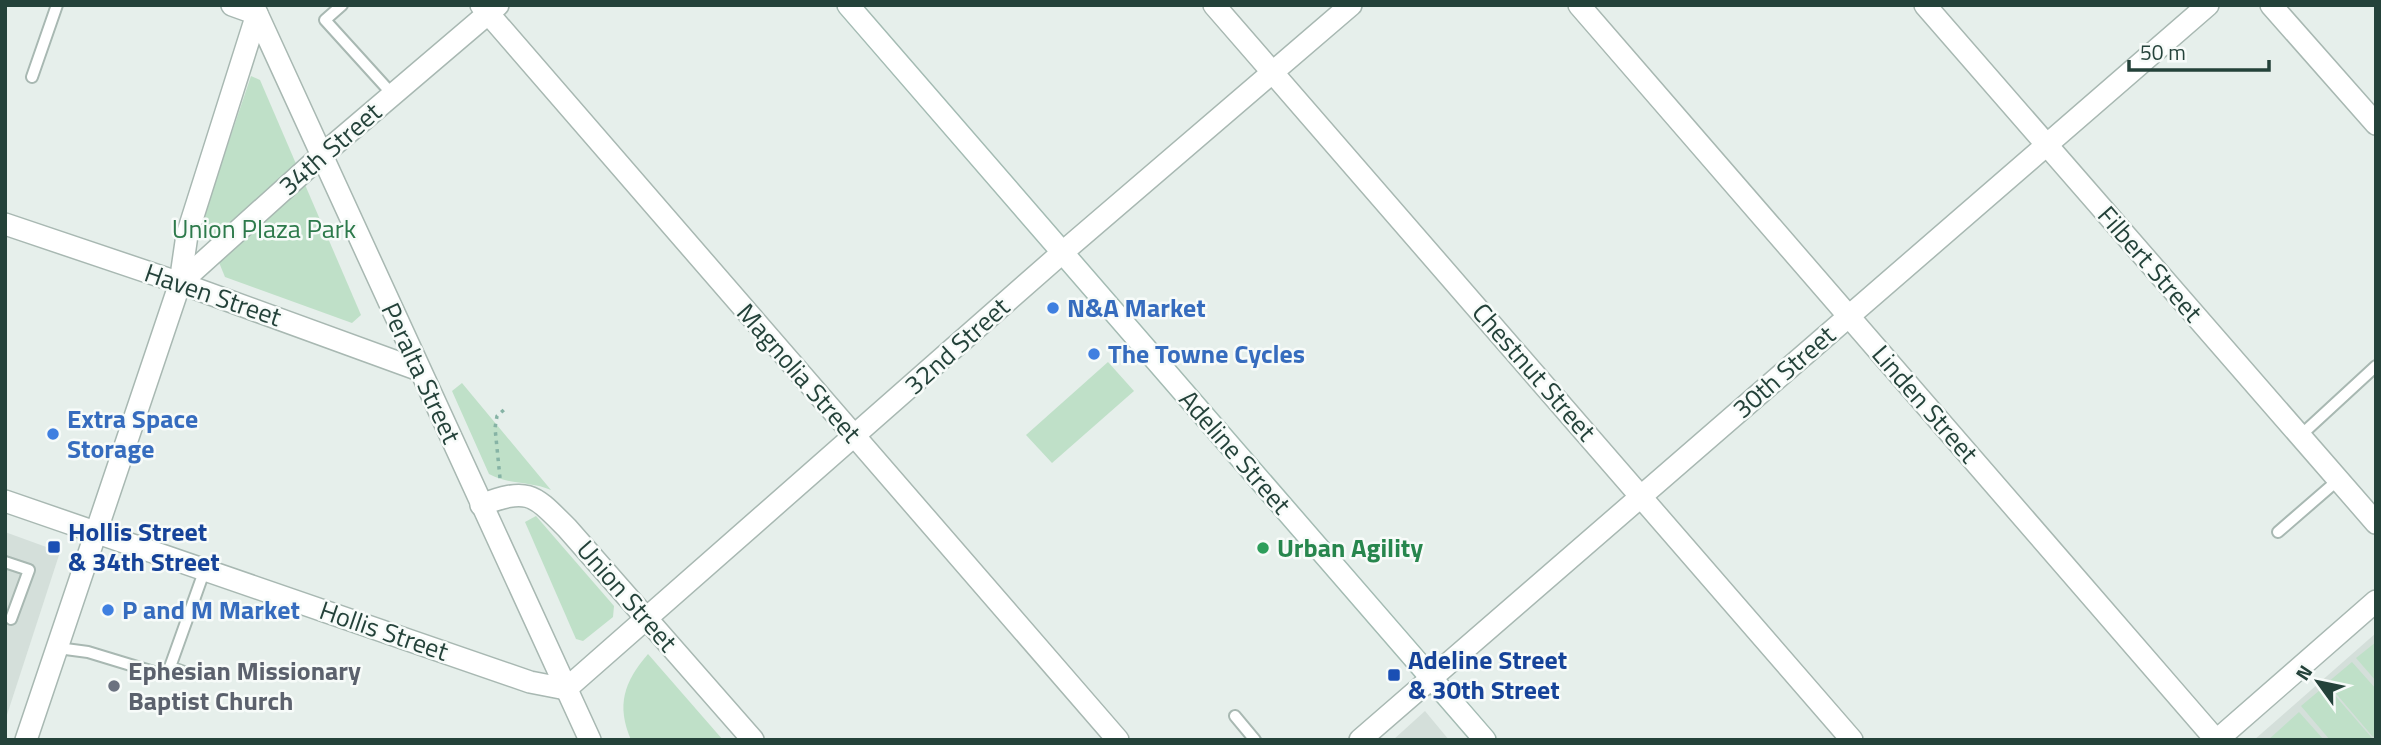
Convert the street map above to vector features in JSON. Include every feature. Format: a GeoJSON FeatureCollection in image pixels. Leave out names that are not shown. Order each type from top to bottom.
{"type":"FeatureCollection","features":[{"type":"Feature","properties":{"kind":"street"},"geometry":{"type":"LineString","coordinates":[[180,283],[187,235],[255,10],[232,5]]}},
{"type":"Feature","properties":{"kind":"street","name":"Adeline Street"},"geometry":{"type":"LineString","coordinates":[[848,5],[1485,740]]}},
{"type":"Feature","properties":{"kind":"street","name":"Chestnut Street"},"geometry":{"type":"LineString","coordinates":[[1214,5],[1852,740]]}},
{"type":"Feature","properties":{"kind":"street","name":"32nd Street"},"geometry":{"type":"LineString","coordinates":[[566,689],[1350,5]]}},
{"type":"Feature","properties":{"kind":"street","name":"Linden Street"},"geometry":{"type":"LineString","coordinates":[[1579,5],[2217,740]]}},
{"type":"Feature","properties":{"kind":"street","name":"Filbert Street"},"geometry":{"type":"LineString","coordinates":[[1925,5],[2376,523]]}},
{"type":"Feature","properties":{"kind":"street","name":"30th Street"},"geometry":{"type":"LineString","coordinates":[[1360,740],[2208,5]]}},
{"type":"Feature","properties":{"kind":"street"},"geometry":{"type":"LineString","coordinates":[[2271,5],[2376,124]]}},
{"type":"Feature","properties":{"kind":"street","name":"34th Street"},"geometry":{"type":"LineString","coordinates":[[26,740],[180,283],[489,8]]}},
{"type":"Feature","properties":{"kind":"street","name":"Magnolia Street"},"geometry":{"type":"LineString","coordinates":[[489,8],[1118,740]]}},
{"type":"Feature","properties":{"kind":"street","name":"Peralta Street"},"geometry":{"type":"LineString","coordinates":[[255,10],[590,740]]}},
{"type":"Feature","properties":{"kind":"street","name":"Haven Street"},"geometry":{"type":"LineString","coordinates":[[5,224],[180,283],[419,370]]}},
{"type":"Feature","properties":{"kind":"street","name":"Union Street"},"geometry":{"type":"LineString","coordinates":[[481,505],[519,494],[538,499],[567,528],[753,740]]}},
{"type":"Feature","properties":{"kind":"street","name":"Hollis Street"},"geometry":{"type":"LineString","coordinates":[[6,502],[530,682],[566,689]]}},
{"type":"Feature","properties":{"kind":"street"},"geometry":{"type":"LineString","coordinates":[[2217,740],[2376,601]]}},
{"type":"Feature","properties":{"kind":"lane"},"geometry":{"type":"LineString","coordinates":[[32,77],[57,5]]}},
{"type":"Feature","properties":{"kind":"lane"},"geometry":{"type":"LineString","coordinates":[[342,5],[325,20],[393,94]]}},
{"type":"Feature","properties":{"kind":"lane"},"geometry":{"type":"LineString","coordinates":[[2300,436],[2376,366]]}},
{"type":"Feature","properties":{"kind":"lane"},"geometry":{"type":"LineString","coordinates":[[2278,532],[2338,480]]}},
{"type":"Feature","properties":{"kind":"lane"},"geometry":{"type":"LineString","coordinates":[[5,562],[29,570],[11,619]]}},
{"type":"Feature","properties":{"kind":"lane"},"geometry":{"type":"LineString","coordinates":[[187,673],[170,667],[205,569]]}},
{"type":"Feature","properties":{"kind":"lane"},"geometry":{"type":"LineString","coordinates":[[58,648],[88,652],[157,673]]}},
{"type":"Feature","properties":{"kind":"lane"},"geometry":{"type":"LineString","coordinates":[[1235,716],[1255,740]]}},
{"type":"Feature","properties":{"kind":"path"},"geometry":{"type":"LineString","coordinates":[[500,478],[495,428],[497,416],[506,408]]}},
{"type":"Feature","properties":{"kind":"shaded area"},"geometry":{"type":"Polygon","coordinates":[[[5,532],[60,552],[5,721],[5,532]]]}},
{"type":"Feature","properties":{"kind":"shaded area"},"geometry":{"type":"Polygon","coordinates":[[[2376,633],[2376,740],[2254,740],[2376,633]]]}},
{"type":"Feature","properties":{"kind":"shaded area"},"geometry":{"type":"Polygon","coordinates":[[[1425,711],[1449,740],[1393,740],[1425,711]]]}},
{"type":"Feature","properties":{"kind":"green space","name":"Union Plaza Park"},"geometry":{"type":"Polygon","coordinates":[[[251,76],[260,80],[361,315],[352,323],[225,277],[202,221],[251,76]]]}},
{"type":"Feature","properties":{"kind":"green space"},"geometry":{"type":"Polygon","coordinates":[[[1108,362],[1134,391],[1052,463],[1026,435],[1108,362]]]}},
{"type":"Feature","properties":{"kind":"green space"},"geometry":{"type":"Polygon","coordinates":[[[462,383],[551,490],[489,474],[452,391],[462,383]]]}},
{"type":"Feature","properties":{"kind":"green space"},"geometry":{"type":"Polygon","coordinates":[[[536,516],[614,606],[613,617],[583,641],[576,639],[525,522],[536,516]]]}},
{"type":"Feature","properties":{"kind":"green space"},"geometry":{"type":"Polygon","coordinates":[[[2376,642],[2376,681],[2356,658],[2376,642]]]}},
{"type":"Feature","properties":{"kind":"green space"},"geometry":{"type":"Polygon","coordinates":[[[648,654],[723,740],[631,740],[624,716],[625,694],[633,674],[648,654]]]}},
{"type":"Feature","properties":{"kind":"green space"},"geometry":{"type":"Polygon","coordinates":[[[2352,662],[2376,689],[2376,735],[2373,737],[2327,683],[2352,662]]]}},
{"type":"Feature","properties":{"kind":"green space"},"geometry":{"type":"Polygon","coordinates":[[[2326,685],[2372,738],[2370,740],[2330,740],[2301,706],[2326,685]]]}},
{"type":"Feature","properties":{"kind":"green space"},"geometry":{"type":"Polygon","coordinates":[[[2299,712],[2324,740],[2268,740],[2299,712]]]}},
{"type":"Feature","properties":{"kind":"place","name":"N&A Market"},"geometry":{"type":"Point","coordinates":[1053,308]}},
{"type":"Feature","properties":{"kind":"place","name":"The Towne Cycles"},"geometry":{"type":"Point","coordinates":[1094,354]}},
{"type":"Feature","properties":{"kind":"place","name":"Extra Space Storage"},"geometry":{"type":"Point","coordinates":[53,434]}},
{"type":"Feature","properties":{"kind":"place","name":"Hollis Street & 34th Street"},"geometry":{"type":"Point","coordinates":[54,547]}},
{"type":"Feature","properties":{"kind":"place","name":"Urban Agility"},"geometry":{"type":"Point","coordinates":[1263,548]}},
{"type":"Feature","properties":{"kind":"place","name":"P and M Market"},"geometry":{"type":"Point","coordinates":[108,610]}},
{"type":"Feature","properties":{"kind":"place","name":"Adeline Street & 30th Street"},"geometry":{"type":"Point","coordinates":[1394,675]}},
{"type":"Feature","properties":{"kind":"place","name":"Ephesian Missionary Baptist Church"},"geometry":{"type":"Point","coordinates":[114,686]}}]}
